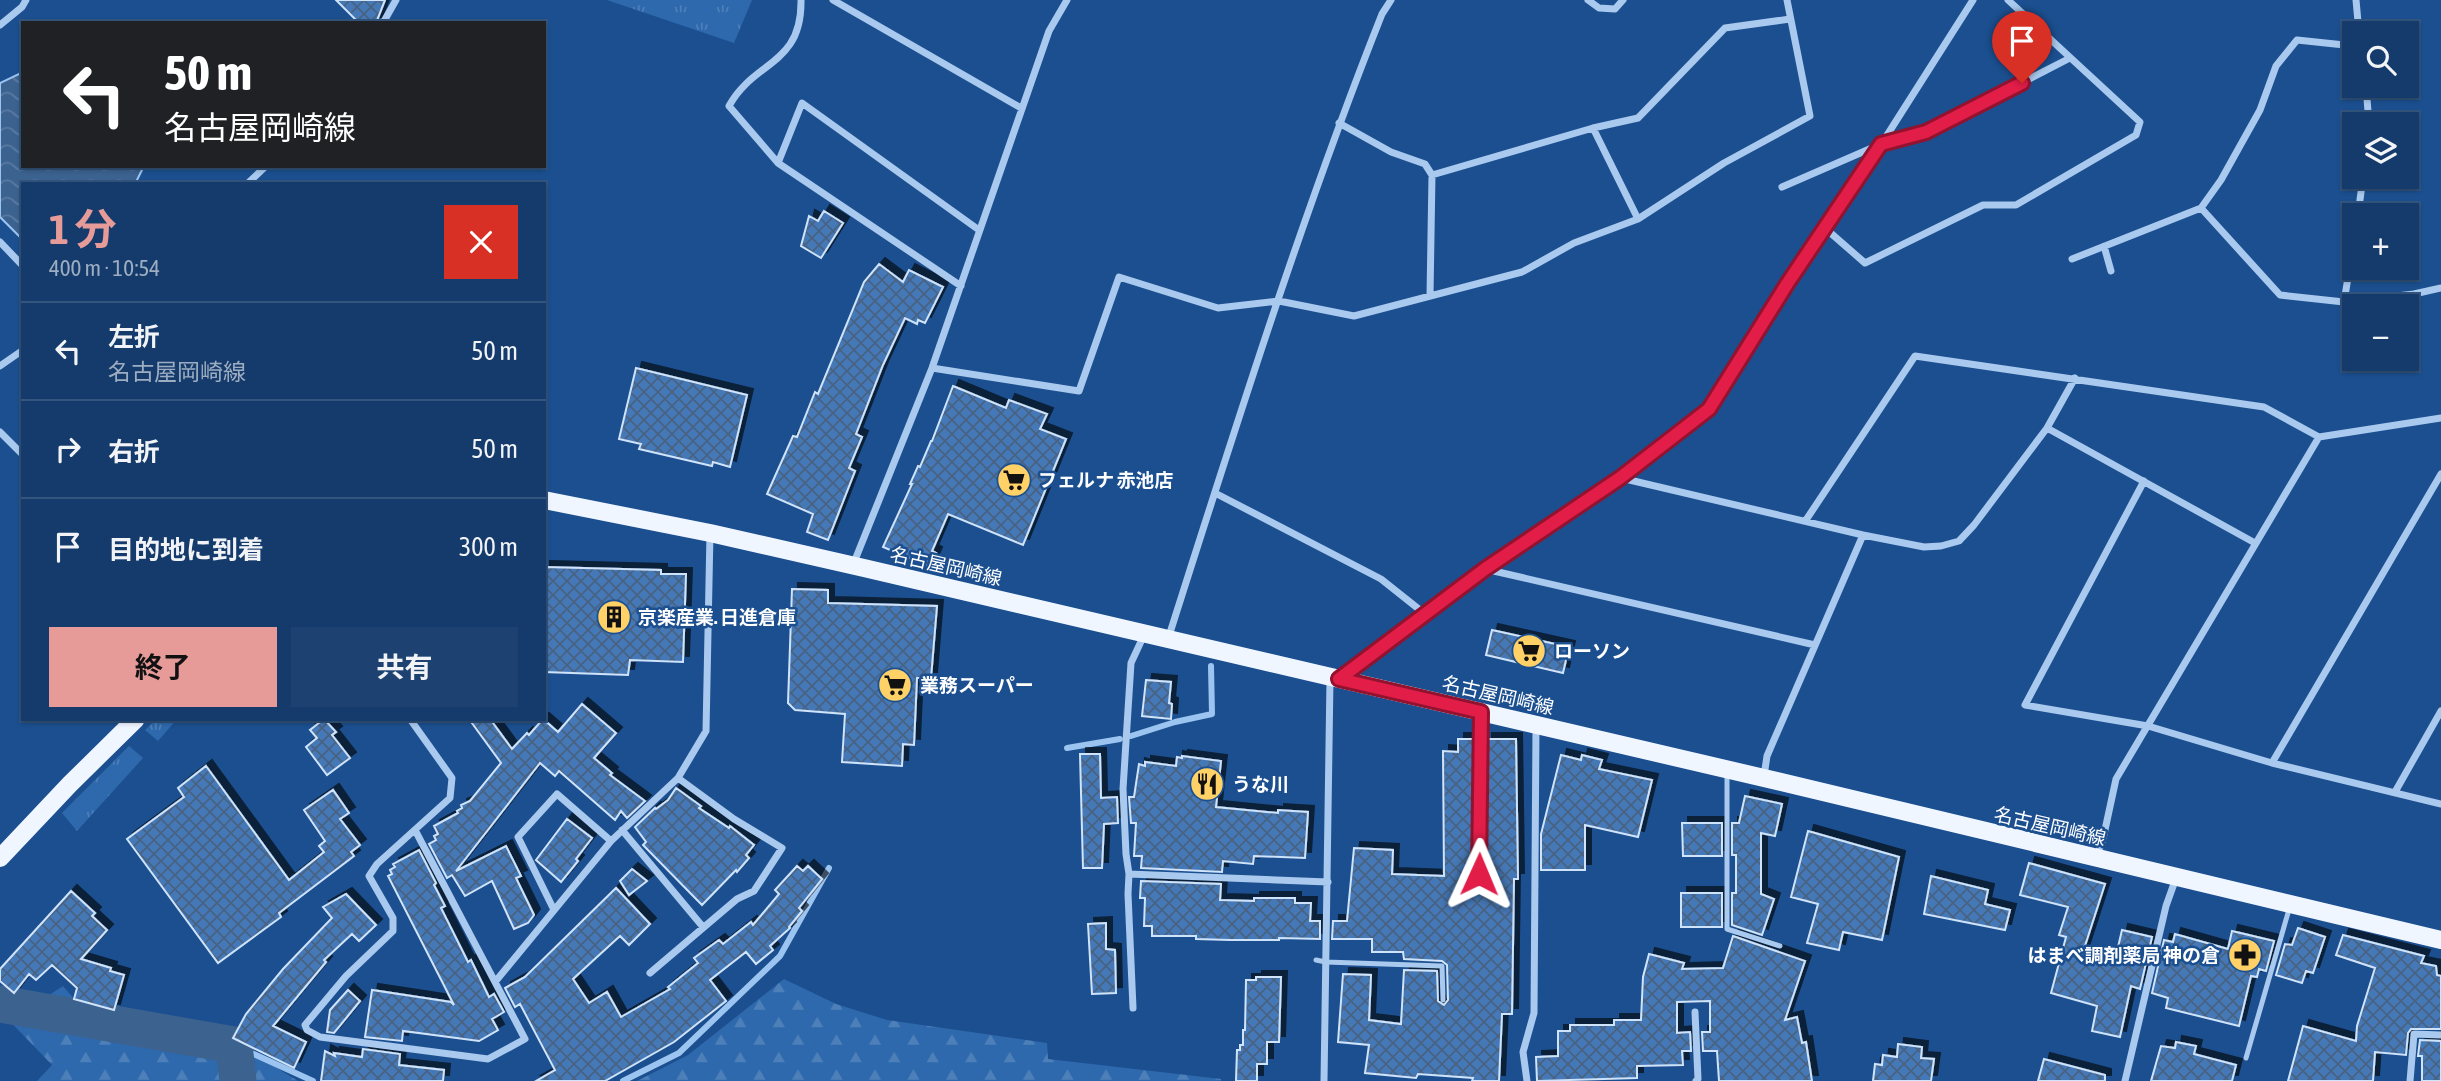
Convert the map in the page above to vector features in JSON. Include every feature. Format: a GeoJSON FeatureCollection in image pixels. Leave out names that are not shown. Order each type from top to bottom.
{"type":"FeatureCollection","features":[{"type":"Feature","properties":{"kind":"main road","name":"名古屋岡崎線"},"geometry":{"type":"LineString","coordinates":[[546,500],[710,533],[853,566],[1764,778],[2441,940]]}},
{"type":"Feature","properties":{"kind":"main road"},"geometry":{"type":"LineString","coordinates":[[0,859],[134,721]]}},
{"type":"Feature","properties":{"kind":"street"},"geometry":{"type":"LineString","coordinates":[[0,24],[22,8],[26,0]]}},
{"type":"Feature","properties":{"kind":"street"},"geometry":{"type":"LineString","coordinates":[[384,21],[396,0]]}},
{"type":"Feature","properties":{"kind":"street"},"geometry":{"type":"LineString","coordinates":[[801,0],[797,34],[788,48],[735,94],[729,106],[778,163],[961,286]]}},
{"type":"Feature","properties":{"kind":"street"},"geometry":{"type":"LineString","coordinates":[[833,0],[1021,108]]}},
{"type":"Feature","properties":{"kind":"street"},"geometry":{"type":"LineString","coordinates":[[853,566],[932,368],[1049,31],[1067,0]]}},
{"type":"Feature","properties":{"kind":"street"},"geometry":{"type":"LineString","coordinates":[[1168,640],[1214,493],[1339,123],[1382,14],[1391,0]]}},
{"type":"Feature","properties":{"kind":"street"},"geometry":{"type":"LineString","coordinates":[[1588,0],[1599,8],[1615,9],[1623,0]]}},
{"type":"Feature","properties":{"kind":"street"},"geometry":{"type":"LineString","coordinates":[[932,368],[1079,391],[1119,277],[1218,308],[1279,301],[1354,316],[1522,272],[1574,243],[1639,219],[1724,163],[1810,116],[1787,0]]}},
{"type":"Feature","properties":{"kind":"street"},"geometry":{"type":"LineString","coordinates":[[1324,1081],[1335,678],[1485,569],[1620,478],[1709,409],[1787,284],[1826,229],[1973,0]]}},
{"type":"Feature","properties":{"kind":"street"},"geometry":{"type":"LineString","coordinates":[[1826,229],[1865,263],[1983,205],[2016,205],[2136,135],[2140,122],[2008,0]]}},
{"type":"Feature","properties":{"kind":"street"},"geometry":{"type":"LineString","coordinates":[[2356,0],[2358,21]]}},
{"type":"Feature","properties":{"kind":"street"},"geometry":{"type":"LineString","coordinates":[[1432,175],[1593,128],[1638,118],[1725,29],[1790,19]]}},
{"type":"Feature","properties":{"kind":"street"},"geometry":{"type":"LineString","coordinates":[[2073,259],[2201,208],[2221,180],[2260,110],[2276,66],[2297,40],[2342,45]]}},
{"type":"Feature","properties":{"kind":"street"},"geometry":{"type":"LineString","coordinates":[[1782,187],[1881,144],[1926,132],[2070,58]]}},
{"type":"Feature","properties":{"kind":"street"},"geometry":{"type":"LineString","coordinates":[[778,163],[802,103],[979,230]]}},
{"type":"Feature","properties":{"kind":"street"},"geometry":{"type":"LineString","coordinates":[[1339,123],[1391,152],[1425,163],[1432,175],[1430,296]]}},
{"type":"Feature","properties":{"kind":"street"},"geometry":{"type":"LineString","coordinates":[[1593,128],[1639,219]]}},
{"type":"Feature","properties":{"kind":"street"},"geometry":{"type":"LineString","coordinates":[[249,182],[264,168]]}},
{"type":"Feature","properties":{"kind":"street"},"geometry":{"type":"LineString","coordinates":[[2201,208],[2280,295],[2342,302]]}},
{"type":"Feature","properties":{"kind":"street"},"geometry":{"type":"LineString","coordinates":[[0,242],[21,264]]}},
{"type":"Feature","properties":{"kind":"street"},"geometry":{"type":"LineString","coordinates":[[2104,246],[2111,271]]}},
{"type":"Feature","properties":{"kind":"street"},"geometry":{"type":"LineString","coordinates":[[2414,294],[2441,288]]}},
{"type":"Feature","properties":{"kind":"street"},"geometry":{"type":"LineString","coordinates":[[0,366],[21,351]]}},
{"type":"Feature","properties":{"kind":"street"},"geometry":{"type":"LineString","coordinates":[[1806,520],[1915,356],[2263,407],[2319,437],[2441,418]]}},
{"type":"Feature","properties":{"kind":"street"},"geometry":{"type":"LineString","coordinates":[[1620,478],[1863,535],[1924,547],[1941,547],[1959,541],[1974,525],[2047,428],[2075,378]]}},
{"type":"Feature","properties":{"kind":"street"},"geometry":{"type":"LineString","coordinates":[[2047,428],[2255,543]]}},
{"type":"Feature","properties":{"kind":"street"},"geometry":{"type":"LineString","coordinates":[[0,432],[21,453]]}},
{"type":"Feature","properties":{"kind":"street"},"geometry":{"type":"LineString","coordinates":[[2096,858],[2116,779],[2319,437]]}},
{"type":"Feature","properties":{"kind":"street"},"geometry":{"type":"LineString","coordinates":[[2272,763],[2441,474]]}},
{"type":"Feature","properties":{"kind":"street"},"geometry":{"type":"LineString","coordinates":[[2144,481],[2025,705],[2147,726],[2272,763],[2441,804]]}},
{"type":"Feature","properties":{"kind":"street"},"geometry":{"type":"LineString","coordinates":[[1214,493],[1381,579],[1425,614]]}},
{"type":"Feature","properties":{"kind":"street"},"geometry":{"type":"LineString","coordinates":[[495,982],[553,908],[611,841],[678,778],[706,731],[710,533]]}},
{"type":"Feature","properties":{"kind":"street"},"geometry":{"type":"LineString","coordinates":[[1764,778],[1768,756],[1863,535]]}},
{"type":"Feature","properties":{"kind":"street"},"geometry":{"type":"LineString","coordinates":[[1485,569],[1815,645]]}},
{"type":"Feature","properties":{"kind":"street"},"geometry":{"type":"LineString","coordinates":[[1133,1008],[1124,789],[1131,663],[1144,635]]}},
{"type":"Feature","properties":{"kind":"street"},"geometry":{"type":"LineString","coordinates":[[2395,792],[2441,711]]}},
{"type":"Feature","properties":{"kind":"street"},"geometry":{"type":"LineString","coordinates":[[411,721],[453,778],[450,797],[377,864],[369,876],[393,918],[393,931],[346,976],[305,1025],[307,1030],[320,1037],[488,1059],[525,1039],[415,830]]}},
{"type":"Feature","properties":{"kind":"street"},"geometry":{"type":"LineString","coordinates":[[1527,1081],[1523,1052],[1534,1013],[1536,725]]}},
{"type":"Feature","properties":{"kind":"street"},"geometry":{"type":"LineString","coordinates":[[650,973],[737,899],[754,891],[782,848],[734,819],[678,778]]}},
{"type":"Feature","properties":{"kind":"street"},"geometry":{"type":"LineString","coordinates":[[553,908],[517,837],[556,794],[611,841]]}},
{"type":"Feature","properties":{"kind":"street"},"geometry":{"type":"LineString","coordinates":[[622,830],[704,928]]}},
{"type":"Feature","properties":{"kind":"street"},"geometry":{"type":"LineString","coordinates":[[1129,874],[1328,882]]}},
{"type":"Feature","properties":{"kind":"street"},"geometry":{"type":"LineString","coordinates":[[2125,1081],[2166,906],[2176,877]]}},
{"type":"Feature","properties":{"kind":"street"},"geometry":{"type":"LineString","coordinates":[[1695,1012],[1696,1081]]}},
{"type":"Feature","properties":{"kind":"street"},"geometry":{"type":"LineString","coordinates":[[2410,1081],[2414,1034],[2441,1035]]}},
{"type":"Feature","properties":{"kind":"lane"},"geometry":{"type":"LineString","coordinates":[[1479,874],[1481,712]]}},
{"type":"Feature","properties":{"kind":"lane"},"geometry":{"type":"LineString","coordinates":[[1727,770],[1727,929],[1780,946]]}},
{"type":"Feature","properties":{"kind":"lane"},"geometry":{"type":"LineString","coordinates":[[2246,1058],[2291,904]]}},
{"type":"Feature","properties":{"kind":"lane"},"geometry":{"type":"LineString","coordinates":[[1316,960],[1442,966],[1443,1000]]}},
{"type":"Feature","properties":{"kind":"green space"},"geometry":{"type":"Polygon","coordinates":[[[607,0],[752,0],[734,43],[607,0]]]}},
{"type":"Feature","properties":{"kind":"green space"},"geometry":{"type":"Polygon","coordinates":[[[154,721],[175,721],[158,741],[145,730],[154,721]]]}},
{"type":"Feature","properties":{"kind":"green space"},"geometry":{"type":"Polygon","coordinates":[[[129,746],[143,758],[77,831],[62,813],[129,746]]]}},
{"type":"Feature","properties":{"kind":"green space"},"geometry":{"type":"Polygon","coordinates":[[[784,979],[836,1004],[887,1020],[1047,1043],[1048,1059],[1221,1081],[637,1081],[688,1055],[784,979]]]}},
{"type":"Feature","properties":{"kind":"green space"},"geometry":{"type":"Polygon","coordinates":[[[63,986],[86,1013],[230,1039],[298,1081],[37,1081],[52,1065],[0,1011],[0,1000],[34,1005],[63,986]]]}},
{"type":"Feature","properties":{"kind":"water"},"geometry":{"type":"Polygon","coordinates":[[[21,73],[21,168],[143,168],[136,182],[21,182],[21,238],[0,217],[0,83],[21,73]]]}},
{"type":"Feature","properties":{"kind":"building"},"geometry":{"type":"Polygon","coordinates":[[[336,0],[385,0],[377,21],[357,21],[336,0]]]}},
{"type":"Feature","properties":{"kind":"building"},"geometry":{"type":"Polygon","coordinates":[[[824,211],[843,223],[821,258],[801,246],[809,216],[818,221],[824,211]]]}},
{"type":"Feature","properties":{"kind":"building"},"geometry":{"type":"Polygon","coordinates":[[[879,264],[903,282],[909,270],[943,287],[925,323],[918,320],[917,324],[905,318],[883,365],[856,434],[862,437],[849,468],[855,471],[828,540],[807,532],[813,514],[767,494],[793,436],[797,437],[815,392],[818,394],[864,282],[879,264]]]}},
{"type":"Feature","properties":{"kind":"building"},"geometry":{"type":"Polygon","coordinates":[[[636,368],[747,395],[730,467],[713,462],[712,466],[639,449],[641,444],[619,439],[636,368]]]}},
{"type":"Feature","properties":{"kind":"building"},"geometry":{"type":"Polygon","coordinates":[[[953,386],[1006,408],[1009,400],[1047,414],[1040,429],[1066,439],[1023,545],[948,514],[932,551],[936,553],[930,567],[883,547],[918,466],[920,467],[932,441],[953,386]]]}},
{"type":"Feature","properties":{"kind":"building","name":"京楽産業. 日進倉庫"},"geometry":{"type":"Polygon","coordinates":[[[546,567],[661,570],[661,574],[686,574],[683,662],[630,660],[628,675],[546,672],[546,567]]]}},
{"type":"Feature","properties":{"kind":"building"},"geometry":{"type":"Polygon","coordinates":[[[792,589],[828,590],[828,603],[937,606],[931,678],[917,678],[914,745],[903,744],[902,766],[842,762],[845,714],[795,710],[788,703],[792,589]]]}},
{"type":"Feature","properties":{"kind":"building"},"geometry":{"type":"Polygon","coordinates":[[[1492,630],[1569,647],[1563,673],[1486,655],[1492,630]]]}},
{"type":"Feature","properties":{"kind":"building"},"geometry":{"type":"Polygon","coordinates":[[[1146,680],[1171,682],[1171,719],[1142,716],[1146,680]]]}},
{"type":"Feature","properties":{"kind":"building"},"geometry":{"type":"Polygon","coordinates":[[[582,704],[616,733],[594,758],[612,773],[610,775],[645,801],[627,818],[621,811],[615,820],[559,771],[555,776],[540,763],[456,871],[506,846],[521,876],[516,878],[534,915],[528,923],[514,929],[492,881],[465,896],[452,875],[447,878],[429,844],[436,840],[434,836],[438,834],[434,826],[458,813],[461,805],[470,801],[501,763],[470,721],[491,721],[512,749],[541,721],[545,721],[558,732],[582,704]]]}},
{"type":"Feature","properties":{"kind":"building"},"geometry":{"type":"Polygon","coordinates":[[[321,721],[326,721],[336,732],[332,735],[350,758],[327,775],[306,747],[317,738],[310,730],[321,721]]]}},
{"type":"Feature","properties":{"kind":"building"},"geometry":{"type":"Polygon","coordinates":[[[1458,739],[1475,739],[1474,874],[1480,879],[1484,874],[1486,739],[1516,739],[1518,879],[1514,879],[1512,1014],[1502,1014],[1499,1081],[1472,1081],[1473,1078],[1418,1074],[1416,1078],[1365,1073],[1369,1045],[1338,1042],[1343,974],[1371,975],[1369,1020],[1401,1024],[1404,970],[1437,971],[1438,1001],[1444,1005],[1448,1000],[1447,965],[1442,961],[1404,959],[1403,952],[1372,952],[1372,939],[1332,939],[1333,921],[1347,921],[1354,848],[1393,850],[1392,874],[1444,876],[1443,751],[1458,752],[1458,739]]]}},
{"type":"Feature","properties":{"kind":"building"},"geometry":{"type":"Polygon","coordinates":[[[1080,754],[1100,754],[1101,798],[1117,797],[1118,823],[1104,824],[1102,868],[1083,868],[1080,754]]]}},
{"type":"Feature","properties":{"kind":"building"},"geometry":{"type":"Polygon","coordinates":[[[1561,755],[1581,760],[1582,755],[1602,760],[1599,769],[1652,780],[1638,837],[1585,825],[1585,870],[1541,870],[1541,834],[1561,755]]]}},
{"type":"Feature","properties":{"kind":"building"},"geometry":{"type":"Polygon","coordinates":[[[1177,757],[1221,761],[1216,807],[1278,813],[1278,810],[1308,812],[1305,858],[1254,856],[1253,864],[1223,861],[1222,872],[1141,868],[1142,856],[1134,856],[1136,823],[1131,823],[1129,797],[1134,797],[1139,764],[1145,766],[1145,762],[1176,766],[1177,757]]]}},
{"type":"Feature","properties":{"kind":"building"},"geometry":{"type":"Polygon","coordinates":[[[206,766],[289,880],[324,852],[319,846],[325,841],[304,810],[333,790],[349,813],[340,819],[360,845],[351,852],[354,856],[279,913],[281,917],[218,963],[127,839],[184,797],[178,788],[206,766]]]}},
{"type":"Feature","properties":{"kind":"building"},"geometry":{"type":"Polygon","coordinates":[[[676,788],[701,806],[699,808],[729,828],[730,826],[754,845],[746,855],[749,858],[737,872],[736,870],[702,905],[643,845],[646,842],[635,827],[668,800],[676,788]]]}},
{"type":"Feature","properties":{"kind":"building"},"geometry":{"type":"Polygon","coordinates":[[[1745,796],[1782,804],[1775,836],[1761,833],[1761,894],[1774,899],[1762,935],[1732,925],[1732,893],[1736,893],[1736,855],[1732,855],[1732,823],[1739,823],[1745,796]]]}},
{"type":"Feature","properties":{"kind":"building"},"geometry":{"type":"Polygon","coordinates":[[[567,819],[592,838],[561,882],[536,860],[567,819]]]}},
{"type":"Feature","properties":{"kind":"building"},"geometry":{"type":"Polygon","coordinates":[[[1682,823],[1722,823],[1722,856],[1683,856],[1682,823]]]}},
{"type":"Feature","properties":{"kind":"building"},"geometry":{"type":"Polygon","coordinates":[[[1808,831],[1899,857],[1882,940],[1843,932],[1839,950],[1807,943],[1818,904],[1791,897],[1808,831]]]}},
{"type":"Feature","properties":{"kind":"building"},"geometry":{"type":"Polygon","coordinates":[[[419,850],[445,906],[441,908],[468,962],[471,960],[489,997],[494,994],[504,1012],[492,1019],[498,1030],[479,1041],[403,1031],[402,1041],[365,1037],[372,990],[451,1002],[454,1005],[388,876],[392,874],[390,870],[395,867],[393,864],[419,850]]]}},
{"type":"Feature","properties":{"kind":"building"},"geometry":{"type":"Polygon","coordinates":[[[2029,863],[2105,884],[2083,952],[2115,960],[2122,930],[2152,937],[2140,989],[2131,986],[2120,1037],[2092,1031],[2097,1006],[2051,993],[2066,937],[2059,935],[2068,907],[2020,895],[2029,863]]]}},
{"type":"Feature","properties":{"kind":"building"},"geometry":{"type":"Polygon","coordinates":[[[797,866],[803,871],[808,866],[822,879],[799,908],[802,911],[790,928],[770,946],[773,950],[756,964],[746,952],[710,980],[726,1001],[674,1042],[605,1081],[536,1081],[555,1070],[520,1004],[515,1007],[505,988],[525,977],[616,888],[650,924],[629,945],[620,936],[573,979],[589,1003],[607,992],[621,1017],[670,989],[668,987],[698,963],[694,958],[719,940],[723,944],[751,922],[753,925],[779,894],[775,890],[797,866]]]}},
{"type":"Feature","properties":{"kind":"building"},"geometry":{"type":"Polygon","coordinates":[[[632,869],[647,881],[629,895],[620,881],[632,869]]]}},
{"type":"Feature","properties":{"kind":"building"},"geometry":{"type":"Polygon","coordinates":[[[1931,876],[1988,890],[1985,904],[2010,910],[2005,930],[1924,914],[1931,876]]]}},
{"type":"Feature","properties":{"kind":"building"},"geometry":{"type":"Polygon","coordinates":[[[1141,881],[1221,884],[1220,900],[1295,898],[1295,903],[1311,903],[1310,921],[1320,921],[1320,939],[1230,940],[1196,939],[1196,936],[1152,936],[1152,926],[1144,926],[1145,898],[1140,898],[1141,881]]]}},
{"type":"Feature","properties":{"kind":"building"},"geometry":{"type":"Polygon","coordinates":[[[71,891],[95,913],[92,916],[107,930],[81,959],[124,975],[114,1010],[74,999],[77,988],[52,965],[36,980],[29,974],[14,993],[0,981],[0,969],[71,891]]]}},
{"type":"Feature","properties":{"kind":"building"},"geometry":{"type":"Polygon","coordinates":[[[1681,893],[1722,893],[1722,927],[1681,927],[1681,893]]]}},
{"type":"Feature","properties":{"kind":"building"},"geometry":{"type":"Polygon","coordinates":[[[346,894],[376,925],[359,941],[352,934],[324,960],[326,962],[273,1026],[306,1042],[294,1068],[233,1038],[246,1014],[283,969],[332,918],[323,907],[346,894]]]}},
{"type":"Feature","properties":{"kind":"building"},"geometry":{"type":"Polygon","coordinates":[[[1106,923],[1106,949],[1115,950],[1116,993],[1092,994],[1088,924],[1106,923]]]}},
{"type":"Feature","properties":{"kind":"building"},"geometry":{"type":"Polygon","coordinates":[[[2298,928],[2325,937],[2313,973],[2306,971],[2302,983],[2276,975],[2285,944],[2292,945],[2298,928]]]}},
{"type":"Feature","properties":{"kind":"building"},"geometry":{"type":"Polygon","coordinates":[[[2232,931],[2274,941],[2266,971],[2259,969],[2257,977],[2251,976],[2239,1026],[2166,1008],[2168,998],[2152,993],[2164,940],[2173,942],[2175,934],[2228,949],[2232,931]]]}},
{"type":"Feature","properties":{"kind":"building"},"geometry":{"type":"Polygon","coordinates":[[[2343,935],[2424,956],[2421,963],[2436,966],[2437,975],[2441,976],[2441,1029],[2411,1029],[2408,1033],[2406,1055],[2375,1052],[2373,1081],[2288,1081],[2303,1026],[2356,1041],[2357,1026],[2375,968],[2336,955],[2343,935]]]}},
{"type":"Feature","properties":{"kind":"building"},"geometry":{"type":"Polygon","coordinates":[[[1733,936],[1805,961],[1785,1020],[1797,1017],[1802,1043],[1806,1042],[1812,1081],[1719,1081],[1717,1051],[1703,1051],[1702,1032],[1710,1032],[1710,1001],[1677,1002],[1677,1033],[1690,1032],[1691,1051],[1682,1051],[1683,1065],[1637,1066],[1637,1078],[1537,1081],[1536,1057],[1558,1056],[1558,1031],[1570,1031],[1570,1025],[1614,1025],[1614,1020],[1641,1020],[1643,977],[1649,954],[1684,963],[1682,969],[1723,968],[1733,936]]]}},
{"type":"Feature","properties":{"kind":"building"},"geometry":{"type":"Polygon","coordinates":[[[1256,977],[1281,977],[1279,1042],[1267,1042],[1267,1064],[1257,1064],[1257,1081],[1236,1081],[1237,1050],[1243,1045],[1245,1030],[1246,980],[1256,980],[1256,977]]]}},
{"type":"Feature","properties":{"kind":"building"},"geometry":{"type":"Polygon","coordinates":[[[348,990],[360,1001],[334,1033],[327,1032],[330,1010],[348,990]]]}},
{"type":"Feature","properties":{"kind":"building"},"geometry":{"type":"Polygon","coordinates":[[[2420,1040],[2441,1041],[2441,1081],[2422,1081],[2422,1056],[2418,1056],[2420,1040]]]}},
{"type":"Feature","properties":{"kind":"building"},"geometry":{"type":"Polygon","coordinates":[[[2176,1042],[2196,1046],[2194,1054],[2236,1065],[2232,1081],[2151,1081],[2161,1046],[2175,1048],[2176,1042]]]}},
{"type":"Feature","properties":{"kind":"building"},"geometry":{"type":"Polygon","coordinates":[[[1898,1044],[1922,1047],[1921,1058],[1934,1059],[1931,1081],[1873,1081],[1875,1064],[1882,1065],[1883,1055],[1897,1057],[1898,1044]]]}},
{"type":"Feature","properties":{"kind":"building"},"geometry":{"type":"Polygon","coordinates":[[[363,1049],[400,1054],[399,1065],[444,1070],[443,1081],[321,1081],[325,1051],[335,1056],[334,1053],[362,1057],[363,1049]]]}},
{"type":"Feature","properties":{"kind":"building"},"geometry":{"type":"Polygon","coordinates":[[[2044,1059],[2105,1075],[2105,1081],[2038,1081],[2044,1059]]]}},
{"type":"Feature","properties":{"kind":"waterway"},"geometry":{"type":"LineString","coordinates":[[1131,736],[1212,714],[1211,666]]}},
{"type":"Feature","properties":{"kind":"waterway"},"geometry":{"type":"LineString","coordinates":[[1067,748],[1120,739]]}},
{"type":"Feature","properties":{"kind":"waterway"},"geometry":{"type":"LineString","coordinates":[[623,1081],[679,1053],[780,956],[829,868]]}},
{"type":"Feature","properties":{"kind":"waterway"},"geometry":{"type":"LineString","coordinates":[[0,1004],[234,1045],[238,1081]]}},
{"type":"Feature","properties":{"kind":"waterway"},"geometry":{"type":"LineString","coordinates":[[234,1045],[313,1081]]}},
{"type":"Feature","properties":{"kind":"place","name":"フェルナ 赤池店"},"geometry":{"type":"Point","coordinates":[1014,480]}},
{"type":"Feature","properties":{"kind":"place","name":"京楽産業. 日進倉庫"},"geometry":{"type":"Point","coordinates":[614,617]}},
{"type":"Feature","properties":{"kind":"place","name":"ローソン"},"geometry":{"type":"Point","coordinates":[1529,651]}},
{"type":"Feature","properties":{"kind":"place","name":"業務スーパー"},"geometry":{"type":"Point","coordinates":[895,685]}},
{"type":"Feature","properties":{"kind":"place","name":"うな川"},"geometry":{"type":"Point","coordinates":[1207,784]}},
{"type":"Feature","properties":{"kind":"place","name":"はまべ調剤薬局 神の倉"},"geometry":{"type":"Point","coordinates":[2245,955]}},
{"type":"Feature","properties":{"kind":"route"},"geometry":{"type":"LineString","coordinates":[[1479,874],[1481,712],[1339,679],[1485,569],[1620,478],[1709,409],[1787,284],[1835,217],[1881,144],[1926,132],[2022,83]]}}]}
